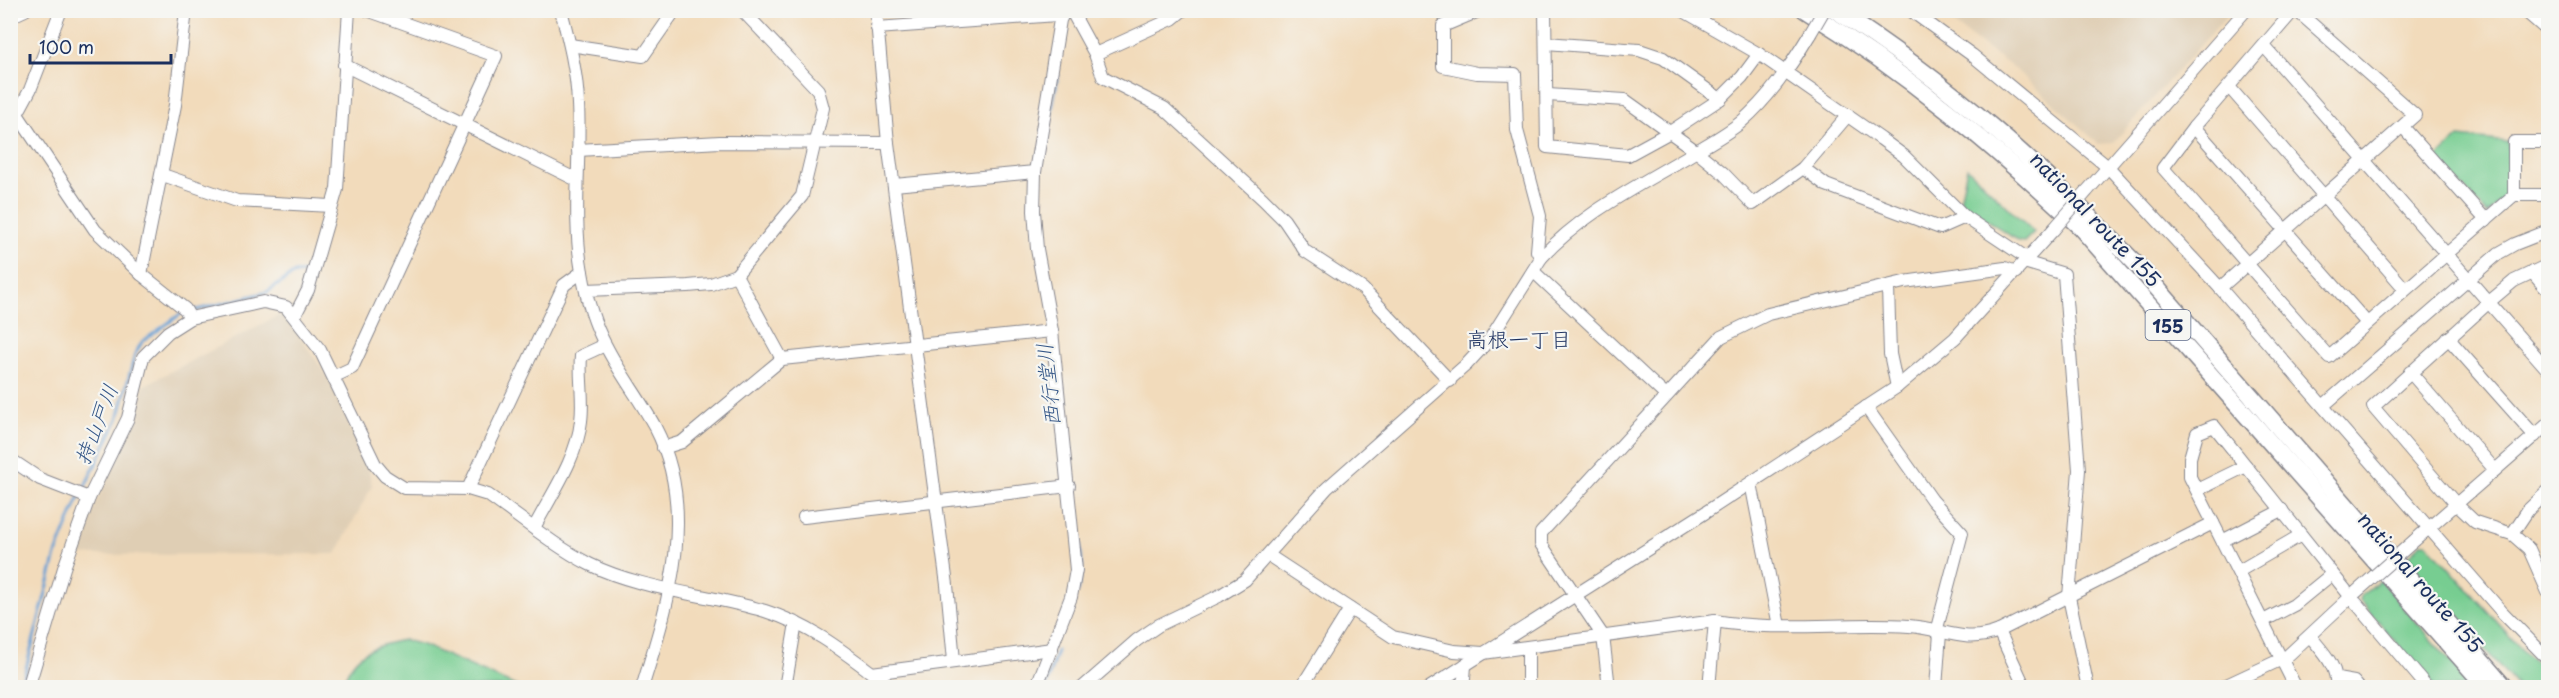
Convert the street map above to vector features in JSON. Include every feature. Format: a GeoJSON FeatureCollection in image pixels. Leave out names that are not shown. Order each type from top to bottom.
{"type":"FeatureCollection","features":[{"type":"Feature","properties":{"kind":"highway","name":"national route 155"},"geometry":{"type":"LineString","coordinates":[[1805,10],[1858,43],[1936,99],[2006,158],[2080,226],[2487,687]]}},
{"type":"Feature","properties":{"kind":"highway","name":"national route 155"},"geometry":{"type":"LineString","coordinates":[[1834,10],[1944,87],[2015,145],[2088,215],[2138,266],[2505,687]]}},
{"type":"Feature","properties":{"kind":"street"},"geometry":{"type":"LineString","coordinates":[[10,17],[25,10]]}},
{"type":"Feature","properties":{"kind":"street"},"geometry":{"type":"LineString","coordinates":[[61,10],[30,90],[14,114],[95,230],[141,274],[188,314]]}},
{"type":"Feature","properties":{"kind":"street"},"geometry":{"type":"LineString","coordinates":[[141,274],[163,175],[175,105],[186,10]]}},
{"type":"Feature","properties":{"kind":"street"},"geometry":{"type":"LineString","coordinates":[[295,315],[308,290],[337,189],[348,10]]}},
{"type":"Feature","properties":{"kind":"street"},"geometry":{"type":"LineString","coordinates":[[335,376],[352,368],[496,56],[367,10]]}},
{"type":"Feature","properties":{"kind":"street"},"geometry":{"type":"LineString","coordinates":[[561,10],[570,45],[578,104],[577,180],[582,272],[586,290],[605,345],[656,429],[674,480],[677,511],[676,554],[671,588],[642,687]]}},
{"type":"Feature","properties":{"kind":"street"},"geometry":{"type":"LineString","coordinates":[[570,45],[644,56],[675,10]]}},
{"type":"Feature","properties":{"kind":"street"},"geometry":{"type":"LineString","coordinates":[[586,290],[711,284],[736,275],[802,196],[823,108],[818,90],[742,10]]}},
{"type":"Feature","properties":{"kind":"street"},"geometry":{"type":"LineString","coordinates":[[876,10],[888,143],[947,585],[954,662]]}},
{"type":"Feature","properties":{"kind":"street"},"geometry":{"type":"LineString","coordinates":[[1071,10],[1095,54],[1103,77],[1164,108],[1284,220],[1305,251],[1363,289],[1450,381]]}},
{"type":"Feature","properties":{"kind":"street"},"geometry":{"type":"LineString","coordinates":[[1095,54],[1172,19],[1183,10]]}},
{"type":"Feature","properties":{"kind":"street"},"geometry":{"type":"LineString","coordinates":[[1481,10],[1443,26],[1443,66],[1477,73],[1515,74],[1516,130],[1540,216],[1538,250],[1541,258]]}},
{"type":"Feature","properties":{"kind":"street"},"geometry":{"type":"LineString","coordinates":[[1545,10],[1547,147],[1628,155],[1670,132],[1720,99],[1742,77],[1759,54]]}},
{"type":"Feature","properties":{"kind":"street"},"geometry":{"type":"LineString","coordinates":[[1682,10],[1759,54],[1848,115],[1904,156],[1965,217],[2026,260],[2064,274],[2079,470],[2068,597],[2088,687]]}},
{"type":"Feature","properties":{"kind":"street"},"geometry":{"type":"LineString","coordinates":[[1082,687],[1137,640],[1159,625],[1219,596],[1245,580],[1327,489],[1450,381],[1490,339],[1541,258],[1589,215],[1738,124],[1760,104],[1786,73],[1824,10]]}},
{"type":"Feature","properties":{"kind":"street"},"geometry":{"type":"LineString","coordinates":[[1910,10],[1972,54],[2109,168],[2220,288],[2502,612],[2548,659]]}},
{"type":"Feature","properties":{"kind":"street"},"geometry":{"type":"LineString","coordinates":[[1429,687],[1751,483],[1897,387],[1955,338],[2109,168],[2246,10]]}},
{"type":"Feature","properties":{"kind":"street"},"geometry":{"type":"LineString","coordinates":[[2220,288],[2247,264],[2286,229],[2324,196],[2364,160],[2403,127],[2415,115],[2295,10],[2194,127],[2163,168],[2247,264],[2329,357],[2514,195],[2548,195]]}},
{"type":"Feature","properties":{"kind":"street"},"geometry":{"type":"LineString","coordinates":[[2524,10],[2548,31]]}},
{"type":"Feature","properties":{"kind":"street"},"geometry":{"type":"LineString","coordinates":[[878,28],[1059,14],[1035,172],[1037,249],[1052,331],[1076,570],[1071,597],[1036,687]]}},
{"type":"Feature","properties":{"kind":"street"},"geometry":{"type":"LineString","coordinates":[[1546,43],[1639,50],[1663,58],[1720,99]]}},
{"type":"Feature","properties":{"kind":"street"},"geometry":{"type":"LineString","coordinates":[[2264,46],[2548,370]]}},
{"type":"Feature","properties":{"kind":"street"},"geometry":{"type":"LineString","coordinates":[[344,64],[577,180]]}},
{"type":"Feature","properties":{"kind":"street"},"geometry":{"type":"LineString","coordinates":[[2229,87],[2405,290]]}},
{"type":"Feature","properties":{"kind":"street"},"geometry":{"type":"LineString","coordinates":[[1548,95],[1625,100],[1696,151],[1723,173],[1753,204],[1803,168],[1848,115]]}},
{"type":"Feature","properties":{"kind":"street"},"geometry":{"type":"LineString","coordinates":[[2194,127],[2286,229],[2367,324]]}},
{"type":"Feature","properties":{"kind":"street"},"geometry":{"type":"LineString","coordinates":[[2403,127],[2486,219]]}},
{"type":"Feature","properties":{"kind":"street"},"geometry":{"type":"LineString","coordinates":[[578,150],[720,142],[888,143]]}},
{"type":"Feature","properties":{"kind":"street"},"geometry":{"type":"LineString","coordinates":[[2514,195],[2514,142],[2548,142]]}},
{"type":"Feature","properties":{"kind":"street"},"geometry":{"type":"LineString","coordinates":[[1803,168],[1826,185],[1940,228],[1965,217]]}},
{"type":"Feature","properties":{"kind":"street"},"geometry":{"type":"LineString","coordinates":[[894,185],[1035,172]]}},
{"type":"Feature","properties":{"kind":"street"},"geometry":{"type":"LineString","coordinates":[[163,175],[237,201],[332,206]]}},
{"type":"Feature","properties":{"kind":"street"},"geometry":{"type":"LineString","coordinates":[[2322,406],[2468,279],[2515,243],[2548,231]]}},
{"type":"Feature","properties":{"kind":"street"},"geometry":{"type":"LineString","coordinates":[[2548,266],[2514,281],[2373,407],[2456,504],[2475,522],[2512,534],[2529,549],[2548,592]]}},
{"type":"Feature","properties":{"kind":"street"},"geometry":{"type":"LineString","coordinates":[[1609,687],[1603,636],[1542,544],[1541,533],[1721,336],[1768,314],[1905,282],[2005,268],[2016,272]]}},
{"type":"Feature","properties":{"kind":"street"},"geometry":{"type":"LineString","coordinates":[[1533,271],[1665,395]]}},
{"type":"Feature","properties":{"kind":"street"},"geometry":{"type":"LineString","coordinates":[[468,489],[564,285],[582,272]]}},
{"type":"Feature","properties":{"kind":"street"},"geometry":{"type":"LineString","coordinates":[[2532,272],[2548,291]]}},
{"type":"Feature","properties":{"kind":"street"},"geometry":{"type":"LineString","coordinates":[[736,275],[782,359]]}},
{"type":"Feature","properties":{"kind":"street"},"geometry":{"type":"LineString","coordinates":[[1888,287],[1890,354],[1897,387]]}},
{"type":"Feature","properties":{"kind":"street"},"geometry":{"type":"LineString","coordinates":[[28,687],[83,496],[128,418],[143,357],[188,314],[262,302],[286,307],[295,315],[335,376],[375,464],[385,476],[404,488],[468,489],[488,495],[590,564],[627,578],[765,611],[796,623],[816,632],[892,687]]}},
{"type":"Feature","properties":{"kind":"street"},"geometry":{"type":"LineString","coordinates":[[663,448],[682,442],[782,359],[1052,331]]}},
{"type":"Feature","properties":{"kind":"street"},"geometry":{"type":"LineString","coordinates":[[2448,338],[2535,436]]}},
{"type":"Feature","properties":{"kind":"street"},"geometry":{"type":"LineString","coordinates":[[534,528],[574,450],[581,424],[584,397],[581,356],[605,345]]}},
{"type":"Feature","properties":{"kind":"street"},"geometry":{"type":"LineString","coordinates":[[2410,372],[2495,470]]}},
{"type":"Feature","properties":{"kind":"street"},"geometry":{"type":"LineString","coordinates":[[1866,407],[1932,500],[1962,533],[1938,633],[1936,687]]}},
{"type":"Feature","properties":{"kind":"street"},"geometry":{"type":"LineString","coordinates":[[2220,687],[2282,660],[2548,423]]}},
{"type":"Feature","properties":{"kind":"street"},"geometry":{"type":"LineString","coordinates":[[2296,687],[2190,477],[2190,458],[2197,433],[2214,426],[2332,574],[2353,595],[2428,687]]}},
{"type":"Feature","properties":{"kind":"street"},"geometry":{"type":"LineString","coordinates":[[10,459],[40,479],[83,496]]}},
{"type":"Feature","properties":{"kind":"street"},"geometry":{"type":"LineString","coordinates":[[2197,490],[2246,466]]}},
{"type":"Feature","properties":{"kind":"street"},"geometry":{"type":"LineString","coordinates":[[1751,483],[1779,626]]}},
{"type":"Feature","properties":{"kind":"street"},"geometry":{"type":"LineString","coordinates":[[804,517],[1069,486]]}},
{"type":"Feature","properties":{"kind":"street"},"geometry":{"type":"LineString","coordinates":[[2512,534],[2528,510],[2548,491]]}},
{"type":"Feature","properties":{"kind":"street"},"geometry":{"type":"LineString","coordinates":[[2223,540],[2282,510]]}},
{"type":"Feature","properties":{"kind":"street"},"geometry":{"type":"LineString","coordinates":[[1268,555],[1393,637],[1454,651],[1483,653],[1715,621],[1745,626],[1911,626],[1970,638],[1983,637],[1999,631],[2213,523]]}},
{"type":"Feature","properties":{"kind":"street"},"geometry":{"type":"LineString","coordinates":[[2239,571],[2301,535]]}},
{"type":"Feature","properties":{"kind":"street"},"geometry":{"type":"LineString","coordinates":[[2263,621],[2295,605],[2332,574]]}},
{"type":"Feature","properties":{"kind":"street"},"geometry":{"type":"LineString","coordinates":[[1301,687],[1350,609]]}},
{"type":"Feature","properties":{"kind":"street"},"geometry":{"type":"LineString","coordinates":[[1709,687],[1715,621]]}},
{"type":"Feature","properties":{"kind":"street"},"geometry":{"type":"LineString","coordinates":[[785,687],[796,623]]}},
{"type":"Feature","properties":{"kind":"street"},"geometry":{"type":"LineString","coordinates":[[1999,631],[2025,687]]}},
{"type":"Feature","properties":{"kind":"street"},"geometry":{"type":"LineString","coordinates":[[2310,636],[2330,661],[2336,683],[2354,682],[2359,687]]}},
{"type":"Feature","properties":{"kind":"street"},"geometry":{"type":"LineString","coordinates":[[1528,647],[1528,687]]}},
{"type":"Feature","properties":{"kind":"street"},"geometry":{"type":"LineString","coordinates":[[872,673],[1052,649]]}},
{"type":"Feature","properties":{"kind":"street"},"geometry":{"type":"LineString","coordinates":[[1460,687],[1464,679],[1465,665]]}},
{"type":"Feature","properties":{"kind":"shaded area"},"geometry":{"type":"Polygon","coordinates":[[[1936,11],[2231,11],[2113,143],[2099,144],[2015,69],[1936,11]]]}},
{"type":"Feature","properties":{"kind":"shaded area"},"geometry":{"type":"Polygon","coordinates":[[[283,313],[330,380],[369,470],[372,486],[336,554],[75,555],[89,518],[139,412],[143,386],[283,313]]]}},
{"type":"Feature","properties":{"kind":"green space"},"geometry":{"type":"Polygon","coordinates":[[[2459,137],[2508,142],[2509,193],[2487,214],[2437,158],[2459,137]]]}},
{"type":"Feature","properties":{"kind":"green space"},"geometry":{"type":"Polygon","coordinates":[[[1967,168],[2034,232],[2024,242],[2018,241],[1960,201],[1967,168]]]}},
{"type":"Feature","properties":{"kind":"green space"},"geometry":{"type":"Polygon","coordinates":[[[2422,543],[2427,543],[2520,648],[2548,675],[2548,687],[2518,687],[2405,559],[2422,543]]]}},
{"type":"Feature","properties":{"kind":"green space"},"geometry":{"type":"Polygon","coordinates":[[[2380,580],[2473,687],[2435,687],[2360,601],[2361,596],[2380,580]]]}},
{"type":"Feature","properties":{"kind":"green space"},"geometry":{"type":"Polygon","coordinates":[[[404,640],[423,645],[518,687],[342,687],[351,666],[364,653],[382,645],[404,640]]]}},
{"type":"Feature","properties":{"kind":"waterway","name":"西行堂川"},"geometry":{"type":"LineString","coordinates":[[1046,141],[1058,75]]}},
{"type":"Feature","properties":{"kind":"waterway","name":"持山戸川"},"geometry":{"type":"LineString","coordinates":[[189,312],[267,292],[295,273],[305,273]]}},
{"type":"Feature","properties":{"kind":"waterway","name":"持山戸川"},"geometry":{"type":"LineString","coordinates":[[82,492],[118,419],[135,354],[142,342],[182,313]]}},
{"type":"Feature","properties":{"kind":"waterway","name":"西行堂川"},"geometry":{"type":"LineString","coordinates":[[1072,475],[1082,565],[1078,591]]}},
{"type":"Feature","properties":{"kind":"waterway","name":"持山戸川"},"geometry":{"type":"LineString","coordinates":[[18,688],[24,676],[57,551],[79,498]]}},
{"type":"Feature","properties":{"kind":"waterway","name":"西行堂川"},"geometry":{"type":"LineString","coordinates":[[1045,688],[1057,651]]}},
{"type":"Feature","properties":{"kind":"district","name":"高根一丁目"},"geometry":{"type":"Point","coordinates":[1519,338]}}]}
